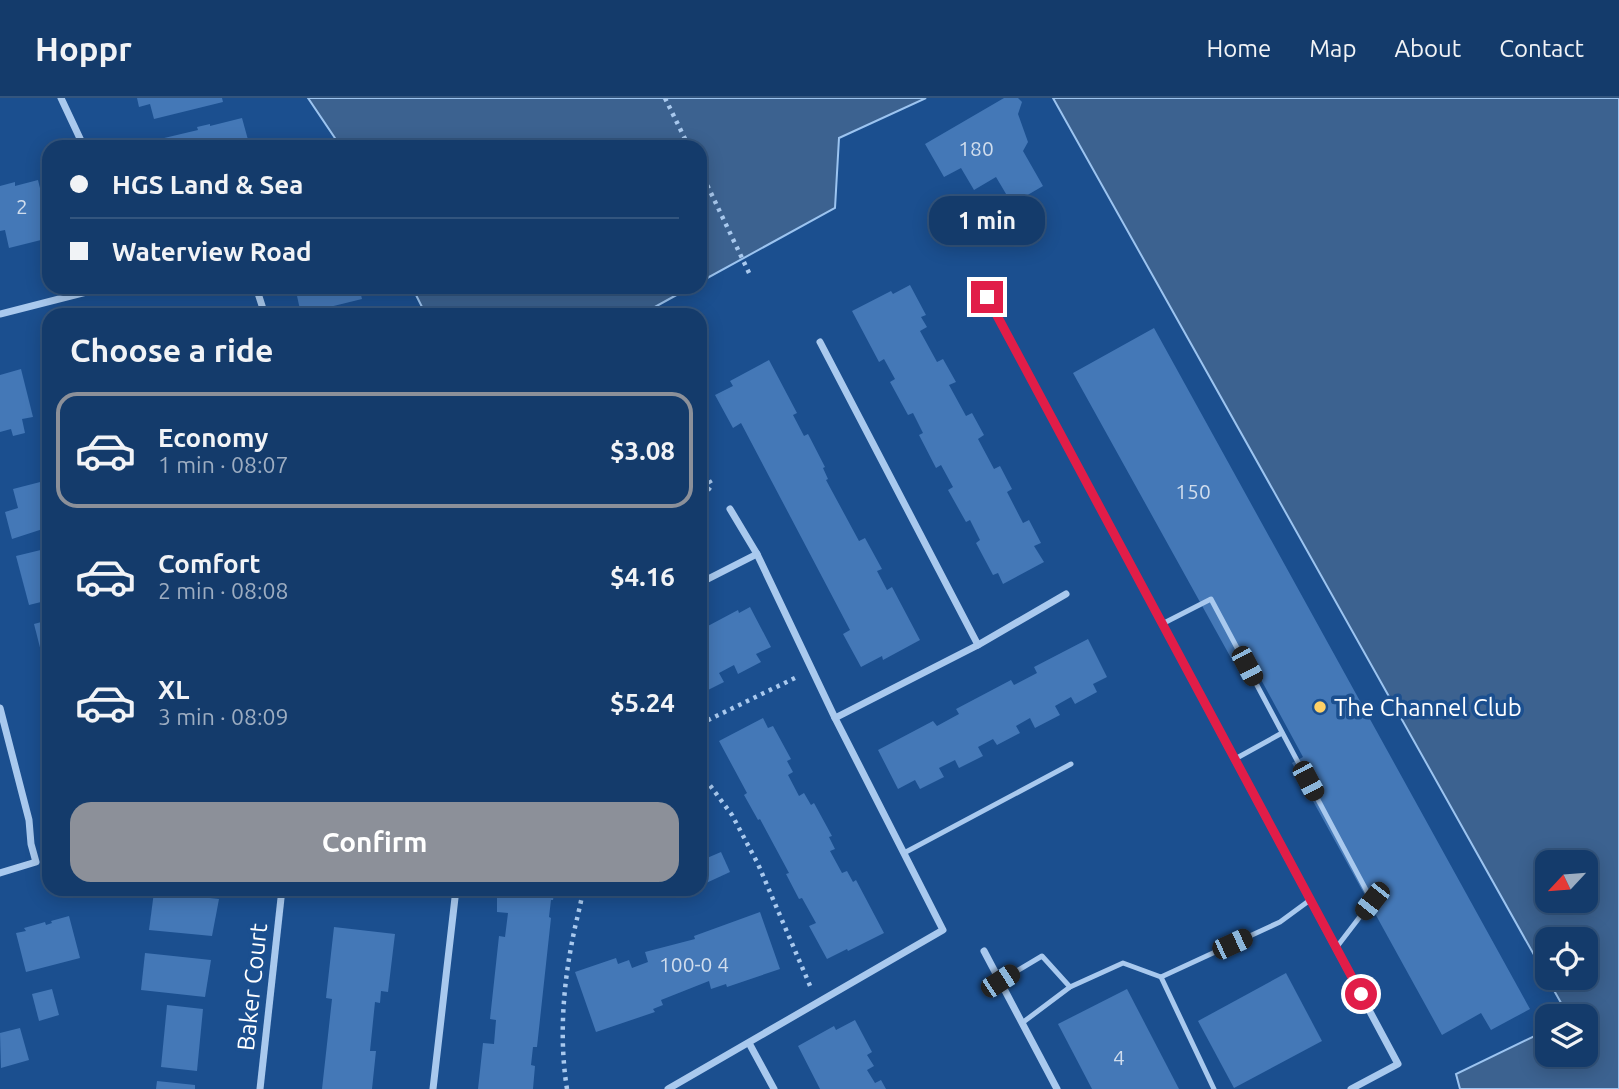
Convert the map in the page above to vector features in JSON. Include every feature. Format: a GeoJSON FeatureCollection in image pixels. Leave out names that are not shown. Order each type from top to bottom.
{"type":"FeatureCollection","features":[{"type":"Feature","properties":{"kind":"street"},"geometry":{"type":"LineString","coordinates":[[61,98],[81,140]]}},
{"type":"Feature","properties":{"kind":"street"},"geometry":{"type":"LineString","coordinates":[[0,314],[79,294]]}},
{"type":"Feature","properties":{"kind":"street"},"geometry":{"type":"LineString","coordinates":[[987,297],[1398,1064],[1351,1089]]}},
{"type":"Feature","properties":{"kind":"street"},"geometry":{"type":"LineString","coordinates":[[820,342],[978,645]]}},
{"type":"Feature","properties":{"kind":"street"},"geometry":{"type":"LineString","coordinates":[[668,1089],[943,930],[835,718],[757,554],[730,509]]}},
{"type":"Feature","properties":{"kind":"street"},"geometry":{"type":"LineString","coordinates":[[707,579],[757,554]]}},
{"type":"Feature","properties":{"kind":"street"},"geometry":{"type":"LineString","coordinates":[[835,718],[978,645],[1066,594]]}},
{"type":"Feature","properties":{"kind":"street"},"geometry":{"type":"LineString","coordinates":[[0,708],[29,820],[36,862],[0,873]]}},
{"type":"Feature","properties":{"kind":"street","name":"Baker Court"},"geometry":{"type":"LineString","coordinates":[[260,1089],[281,896]]}},
{"type":"Feature","properties":{"kind":"street"},"geometry":{"type":"LineString","coordinates":[[433,1089],[455,896]]}},
{"type":"Feature","properties":{"kind":"street"},"geometry":{"type":"LineString","coordinates":[[984,950],[1057,1089]]}},
{"type":"Feature","properties":{"kind":"street"},"geometry":{"type":"LineString","coordinates":[[749,1042],[774,1089]]}},
{"type":"Feature","properties":{"kind":"lane"},"geometry":{"type":"LineString","coordinates":[[1163,624],[1211,600],[1372,901],[1336,947]]}},
{"type":"Feature","properties":{"kind":"lane"},"geometry":{"type":"LineString","coordinates":[[1235,759],[1282,733]]}},
{"type":"Feature","properties":{"kind":"lane"},"geometry":{"type":"LineString","coordinates":[[904,853],[1071,764]]}},
{"type":"Feature","properties":{"kind":"lane"},"geometry":{"type":"LineString","coordinates":[[1022,1023],[1070,988],[1123,963],[1161,976],[1280,922],[1310,900]]}},
{"type":"Feature","properties":{"kind":"lane"},"geometry":{"type":"LineString","coordinates":[[1000,981],[1042,956],[1070,988]]}},
{"type":"Feature","properties":{"kind":"lane"},"geometry":{"type":"LineString","coordinates":[[1161,976],[1214,1089]]}},
{"type":"Feature","properties":{"kind":"path"},"geometry":{"type":"LineString","coordinates":[[665,98],[686,140]]}},
{"type":"Feature","properties":{"kind":"path"},"geometry":{"type":"LineString","coordinates":[[707,185],[751,277]]}},
{"type":"Feature","properties":{"kind":"path"},"geometry":{"type":"LineString","coordinates":[[707,477],[712,485],[707,492]]}},
{"type":"Feature","properties":{"kind":"path"},"geometry":{"type":"LineString","coordinates":[[707,721],[813,670]]}},
{"type":"Feature","properties":{"kind":"path"},"geometry":{"type":"LineString","coordinates":[[707,781],[732,815],[758,864],[818,1002]]}},
{"type":"Feature","properties":{"kind":"path"},"geometry":{"type":"LineString","coordinates":[[567,1089],[564,998],[572,937],[581,896]]}},
{"type":"Feature","properties":{"kind":"water"},"geometry":{"type":"Polygon","coordinates":[[[308,98],[926,98],[839,138],[835,208],[707,278],[707,140],[336,140],[308,98]]]}},
{"type":"Feature","properties":{"kind":"water"},"geometry":{"type":"Polygon","coordinates":[[[1053,98],[1619,98],[1619,1089],[1460,1089],[1456,1074],[1535,1036],[1535,1067],[1598,1067],[1598,1004],[1562,1004],[1554,990],[1598,990],[1598,927],[1535,927],[1535,957],[1053,98]]]}},
{"type":"Feature","properties":{"kind":"water"},"geometry":{"type":"Polygon","coordinates":[[[416,294],[678,294],[653,308],[422,308],[416,294]]]}},
{"type":"Feature","properties":{"kind":"building"},"geometry":{"type":"Polygon","coordinates":[[[137,98],[222,98],[223,102],[154,119],[150,104],[139,107],[137,98]]]}},
{"type":"Feature","properties":{"kind":"building"},"geometry":{"type":"Polygon","coordinates":[[[1004,98],[1018,98],[1022,102],[1018,114],[1028,142],[1023,151],[1043,186],[1012,204],[996,177],[974,190],[961,168],[944,177],[925,144],[1004,98]]]}},
{"type":"Feature","properties":{"kind":"building"},"geometry":{"type":"Polygon","coordinates":[[[242,118],[248,140],[160,140],[198,130],[197,127],[242,118]]]}},
{"type":"Feature","properties":{"kind":"building"},"geometry":{"type":"Polygon","coordinates":[[[38,180],[42,196],[42,240],[9,248],[5,230],[0,231],[0,186],[15,182],[15,186],[38,180]]]}},
{"type":"Feature","properties":{"kind":"building"},"geometry":{"type":"Polygon","coordinates":[[[910,285],[926,315],[921,317],[927,327],[920,331],[937,362],[943,359],[956,382],[949,385],[966,416],[972,413],[984,435],[978,439],[994,469],[1000,466],[1012,489],[1007,492],[1023,523],[1029,520],[1041,543],[1034,546],[1044,562],[1003,584],[998,573],[993,575],[976,543],[980,540],[970,520],[966,522],[948,490],[953,487],[941,465],[936,468],[919,435],[923,433],[913,413],[908,415],[890,382],[895,379],[884,359],[879,362],[852,311],[891,291],[893,294],[910,285]]]}},
{"type":"Feature","properties":{"kind":"building"},"geometry":{"type":"Polygon","coordinates":[[[297,294],[361,294],[362,299],[325,308],[300,308],[297,294]]]}},
{"type":"Feature","properties":{"kind":"building","name":"The Channel Club"},"geometry":{"type":"Polygon","coordinates":[[[1154,328],[1530,1009],[1491,1030],[1481,1013],[1442,1035],[1292,763],[1303,757],[1245,650],[1231,658],[1073,373],[1154,328]]]}},
{"type":"Feature","properties":{"kind":"building"},"geometry":{"type":"Polygon","coordinates":[[[769,360],[797,413],[793,415],[804,436],[808,434],[825,467],[826,480],[859,541],[865,538],[882,569],[877,571],[887,590],[892,587],[920,640],[883,660],[882,656],[861,667],[843,634],[850,630],[741,423],[733,428],[715,395],[733,386],[730,381],[769,360]]]}},
{"type":"Feature","properties":{"kind":"building"},"geometry":{"type":"Polygon","coordinates":[[[21,369],[33,417],[22,419],[25,433],[13,436],[11,429],[0,432],[0,375],[21,369]]]}},
{"type":"Feature","properties":{"kind":"building"},"geometry":{"type":"Polygon","coordinates":[[[42,482],[42,529],[12,539],[5,512],[18,508],[13,489],[42,482]]]}},
{"type":"Feature","properties":{"kind":"building"},"geometry":{"type":"Polygon","coordinates":[[[42,550],[42,602],[29,605],[16,556],[42,550]]]}},
{"type":"Feature","properties":{"kind":"building"},"geometry":{"type":"Polygon","coordinates":[[[750,607],[771,647],[756,654],[761,662],[738,674],[734,665],[719,673],[724,682],[707,690],[707,626],[738,610],[739,613],[750,607]]]}},
{"type":"Feature","properties":{"kind":"building"},"geometry":{"type":"Polygon","coordinates":[[[42,622],[42,655],[34,624],[42,622]]]}},
{"type":"Feature","properties":{"kind":"building"},"geometry":{"type":"Polygon","coordinates":[[[1088,639],[1107,677],[1093,684],[1097,692],[1075,704],[1071,697],[1055,706],[1060,715],[1035,728],[1030,718],[1016,726],[1020,733],[997,745],[993,739],[978,747],[983,756],[959,768],[955,760],[939,768],[944,777],[920,789],[915,780],[898,789],[878,750],[933,721],[937,726],[959,714],[956,709],[1011,680],[1014,685],[1037,673],[1034,667],[1088,639]]]}},
{"type":"Feature","properties":{"kind":"building"},"geometry":{"type":"Polygon","coordinates":[[[763,718],[768,728],[773,726],[791,759],[787,761],[793,772],[788,775],[799,796],[804,793],[811,805],[814,803],[832,836],[829,837],[835,849],[830,851],[842,873],[847,871],[853,882],[856,880],[884,933],[827,959],[809,926],[816,923],[802,898],[799,899],[786,874],[789,873],[744,795],[747,793],[719,741],[763,718]]]}},
{"type":"Feature","properties":{"kind":"building"},"geometry":{"type":"Polygon","coordinates":[[[721,852],[730,872],[707,883],[707,858],[721,852]]]}},
{"type":"Feature","properties":{"kind":"building"},"geometry":{"type":"Polygon","coordinates":[[[153,896],[219,899],[212,936],[149,930],[153,896]]]}},
{"type":"Feature","properties":{"kind":"building"},"geometry":{"type":"Polygon","coordinates":[[[497,896],[554,896],[549,917],[537,1047],[533,1047],[531,1065],[535,1066],[533,1089],[478,1089],[483,1043],[494,1044],[496,1020],[490,1019],[499,936],[505,937],[508,913],[497,912],[497,896]]]}},
{"type":"Feature","properties":{"kind":"building"},"geometry":{"type":"Polygon","coordinates":[[[760,912],[780,969],[727,987],[726,984],[711,989],[709,981],[661,1000],[663,1005],[653,1009],[655,1012],[596,1032],[575,972],[616,958],[618,964],[629,960],[632,968],[648,962],[645,952],[695,939],[694,936],[760,912]]]}},
{"type":"Feature","properties":{"kind":"building"},"geometry":{"type":"Polygon","coordinates":[[[69,916],[80,958],[26,972],[16,933],[26,931],[24,928],[45,922],[46,925],[69,916]]]}},
{"type":"Feature","properties":{"kind":"building"},"geometry":{"type":"Polygon","coordinates":[[[334,927],[395,934],[388,992],[381,991],[380,1003],[375,1002],[370,1051],[376,1051],[372,1089],[322,1089],[332,999],[326,998],[334,927]]]}},
{"type":"Feature","properties":{"kind":"building"},"geometry":{"type":"Polygon","coordinates":[[[145,953],[211,960],[205,997],[141,990],[145,953]]]}},
{"type":"Feature","properties":{"kind":"building"},"geometry":{"type":"Polygon","coordinates":[[[1286,973],[1322,1041],[1234,1088],[1198,1021],[1286,973]]]}},
{"type":"Feature","properties":{"kind":"building"},"geometry":{"type":"Polygon","coordinates":[[[52,989],[59,1015],[39,1021],[32,994],[52,989]]]}},
{"type":"Feature","properties":{"kind":"building"},"geometry":{"type":"Polygon","coordinates":[[[1127,989],[1179,1089],[1092,1089],[1058,1024],[1127,989]]]}},
{"type":"Feature","properties":{"kind":"building"},"geometry":{"type":"Polygon","coordinates":[[[167,1005],[203,1009],[197,1071],[161,1067],[167,1005]]]}},
{"type":"Feature","properties":{"kind":"building"},"geometry":{"type":"Polygon","coordinates":[[[855,1020],[872,1052],[867,1055],[874,1066],[867,1070],[875,1083],[881,1080],[886,1089],[820,1089],[798,1046],[834,1026],[836,1030],[855,1020]]]}},
{"type":"Feature","properties":{"kind":"building"},"geometry":{"type":"Polygon","coordinates":[[[20,1028],[29,1060],[1,1068],[0,1033],[20,1028]]]}},
{"type":"Feature","properties":{"kind":"building"},"geometry":{"type":"Polygon","coordinates":[[[157,1081],[195,1085],[195,1089],[156,1089],[157,1081]]]}},
{"type":"Feature","properties":{"kind":"place","name":"The Channel Club"},"geometry":{"type":"Point","coordinates":[1320,707]}},
{"type":"Feature","properties":{"kind":"route"},"geometry":{"type":"LineString","coordinates":[[987,297],[1361,994]]}}]}
